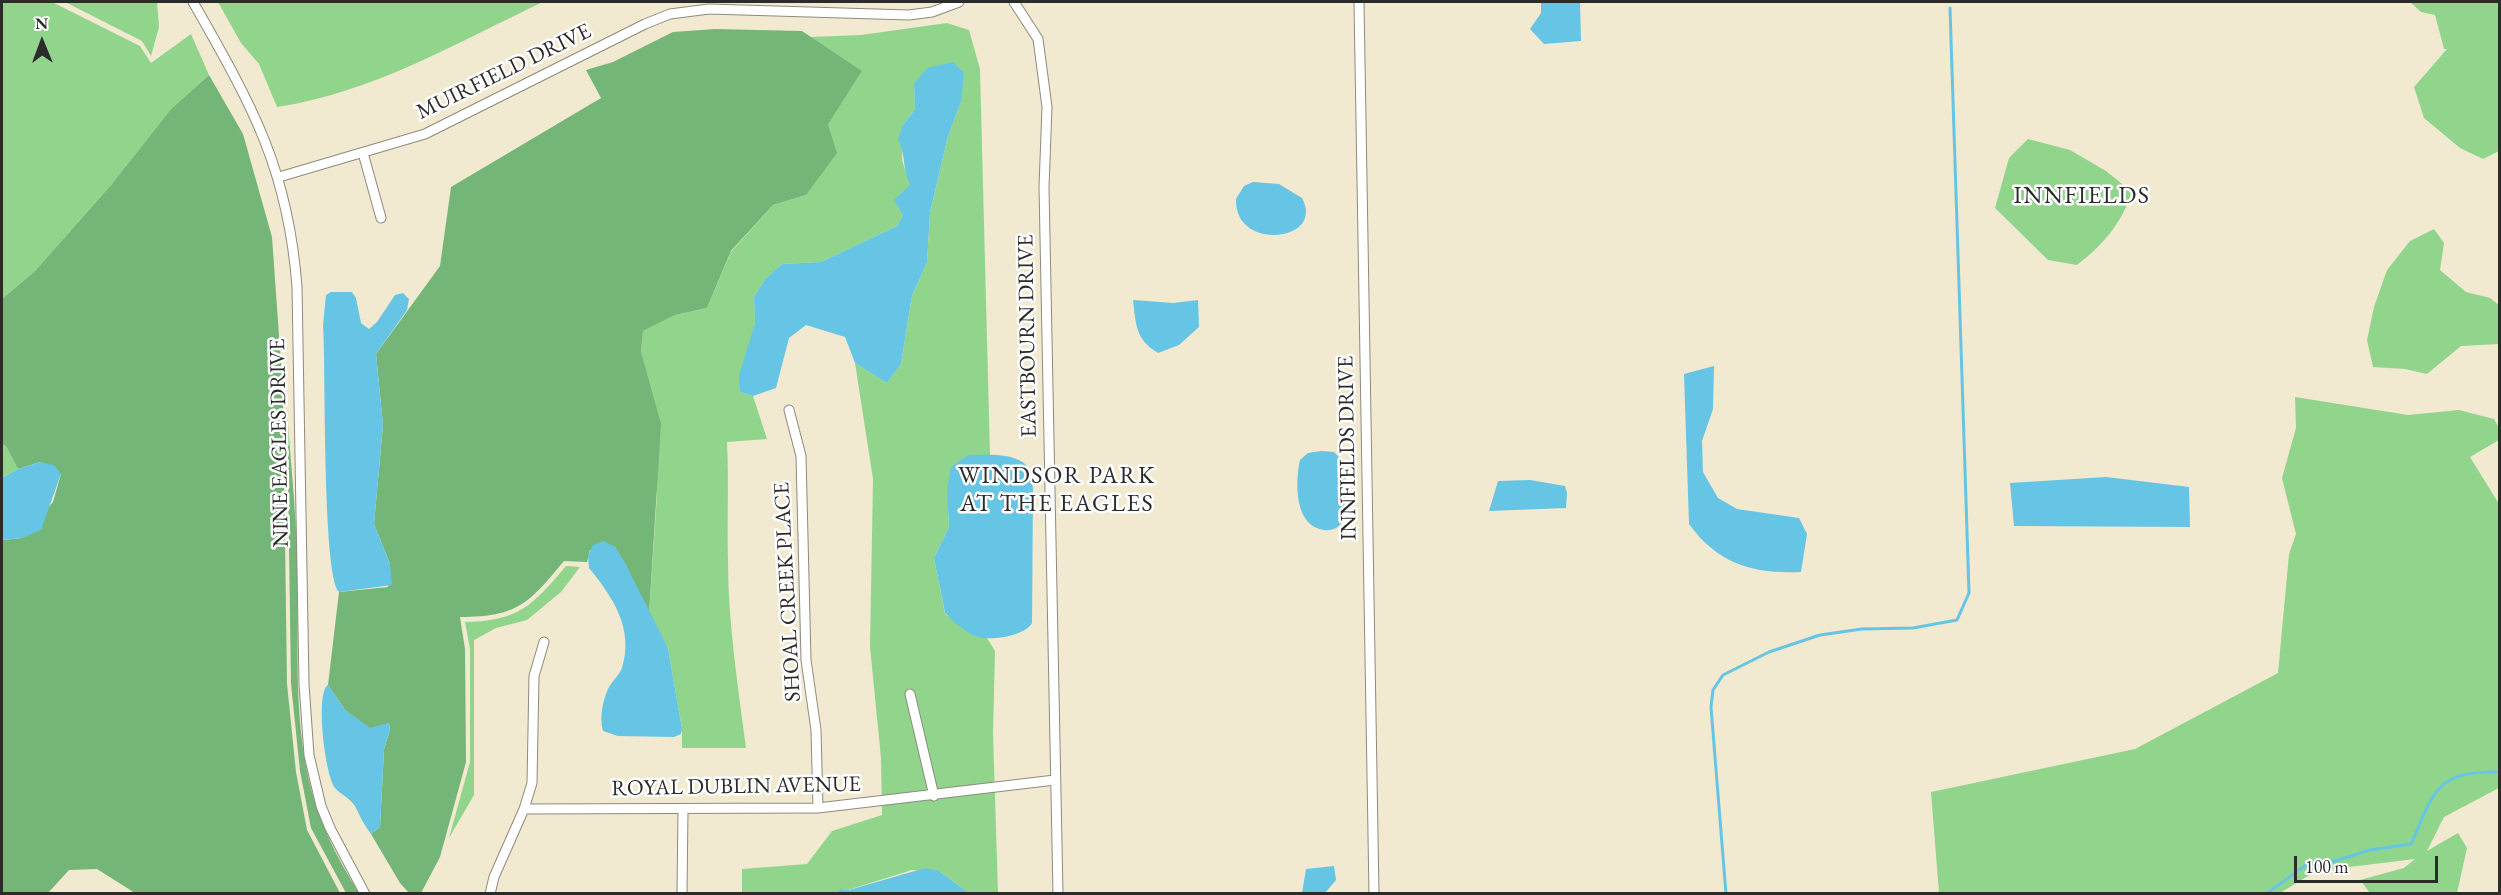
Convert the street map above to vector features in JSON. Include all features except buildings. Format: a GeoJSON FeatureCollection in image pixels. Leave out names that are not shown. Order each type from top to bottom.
{"type":"FeatureCollection","features":[{"type":"Feature","properties":{"kind":"street","name":"NINE EAGLES DRIVE"},"geometry":{"type":"LineString","coordinates":[[193,2],[247,96],[279,177],[292,231],[297,287],[304,673],[309,755],[318,795],[330,828],[365,894]]}},
{"type":"Feature","properties":{"kind":"street","name":"MUIRFIELD DRIVE"},"geometry":{"type":"LineString","coordinates":[[279,177],[425,134],[645,24],[670,14],[709,9],[909,15],[932,12],[959,2]]}},
{"type":"Feature","properties":{"kind":"street","name":"EASTBOURN DRIVE"},"geometry":{"type":"LineString","coordinates":[[1014,2],[1038,39],[1047,106],[1044,187],[1058,894]]}},
{"type":"Feature","properties":{"kind":"street","name":"INNFIELDS DRIVE"},"geometry":{"type":"LineString","coordinates":[[1359,2],[1374,894]]}},
{"type":"Feature","properties":{"kind":"street"},"geometry":{"type":"LineString","coordinates":[[363,153],[381,218]]}},
{"type":"Feature","properties":{"kind":"street","name":"SHOAL CREEK PLACE"},"geometry":{"type":"LineString","coordinates":[[789,410],[801,456],[806,660],[816,730],[818,808]]}},
{"type":"Feature","properties":{"kind":"street"},"geometry":{"type":"LineString","coordinates":[[490,894],[494,877],[524,809],[532,783],[534,676],[544,642]]}},
{"type":"Feature","properties":{"kind":"street"},"geometry":{"type":"LineString","coordinates":[[910,694],[933,796]]}},
{"type":"Feature","properties":{"kind":"street","name":"ROYAL DUBLIN AVENUE"},"geometry":{"type":"LineString","coordinates":[[524,809],[818,808],[1055,780]]}},
{"type":"Feature","properties":{"kind":"street"},"geometry":{"type":"LineString","coordinates":[[682,894],[683,810]]}},
{"type":"Feature","properties":{"kind":"green space"},"geometry":{"type":"Polygon","coordinates":[[[2,2],[52,2],[140,46],[151,63],[191,34],[209,75],[171,109],[111,185],[35,271],[2,299],[2,2]]]}},
{"type":"Feature","properties":{"kind":"green space"},"geometry":{"type":"Polygon","coordinates":[[[65,2],[157,2],[159,27],[151,56],[142,41],[65,2]]]}},
{"type":"Feature","properties":{"kind":"green space"},"geometry":{"type":"Polygon","coordinates":[[[218,2],[543,2],[447,49],[380,78],[312,100],[277,107],[259,64],[241,43],[218,2]]]}},
{"type":"Feature","properties":{"kind":"green space"},"geometry":{"type":"Polygon","coordinates":[[[2410,2],[2499,2],[2499,151],[2483,159],[2460,148],[2424,118],[2414,87],[2447,49],[2444,49],[2435,15],[2421,12],[2410,2]]]}},
{"type":"Feature","properties":{"kind":"green space"},"geometry":{"type":"Polygon","coordinates":[[[947,23],[969,30],[980,69],[990,455],[968,455],[948,511],[949,527],[934,558],[945,614],[975,636],[987,638],[995,651],[993,733],[998,893],[969,893],[939,871],[912,870],[848,890],[840,889],[835,893],[742,893],[742,869],[807,864],[832,831],[882,815],[881,758],[870,647],[873,479],[855,363],[887,383],[901,364],[912,296],[927,262],[930,213],[948,136],[961,102],[914,84],[915,109],[903,125],[902,160],[910,185],[903,215],[897,226],[821,262],[782,264],[765,279],[754,297],[755,323],[740,392],[753,396],[767,439],[727,442],[728,584],[746,748],[682,748],[682,729],[668,648],[649,614],[657,495],[641,352],[643,331],[675,315],[707,308],[731,252],[773,205],[806,195],[828,125],[862,71],[810,37],[861,35],[947,23]]]}},
{"type":"Feature","properties":{"kind":"green space"},"geometry":{"type":"Polygon","coordinates":[[[715,29],[802,31],[862,71],[828,125],[837,153],[806,195],[773,205],[731,251],[707,308],[675,315],[643,331],[641,352],[661,424],[649,614],[615,547],[590,550],[587,562],[564,561],[521,605],[496,614],[460,617],[465,649],[466,762],[440,857],[421,893],[409,893],[400,883],[371,834],[380,827],[384,749],[390,730],[389,723],[370,729],[345,710],[328,685],[339,592],[388,587],[390,564],[374,524],[383,425],[376,354],[440,266],[451,187],[601,98],[586,70],[613,62],[673,32],[715,29]]]}},
{"type":"Feature","properties":{"kind":"green space"},"geometry":{"type":"Polygon","coordinates":[[[209,75],[243,134],[272,237],[283,392],[287,684],[296,772],[307,830],[340,893],[135,893],[97,869],[69,870],[48,893],[2,893],[2,540],[22,538],[53,502],[61,474],[40,462],[18,469],[6,446],[2,444],[2,299],[35,271],[111,185],[171,109],[209,75]]]}},
{"type":"Feature","properties":{"kind":"green space"},"geometry":{"type":"Polygon","coordinates":[[[2028,139],[2070,150],[2106,171],[2132,192],[2117,224],[2077,265],[2048,260],[1995,208],[2009,158],[2028,139]]]}},
{"type":"Feature","properties":{"kind":"green space"},"geometry":{"type":"Polygon","coordinates":[[[2434,229],[2444,243],[2440,270],[2466,292],[2490,298],[2499,305],[2499,344],[2461,346],[2427,374],[2405,369],[2373,367],[2367,340],[2374,307],[2387,270],[2410,241],[2434,229]]]}},
{"type":"Feature","properties":{"kind":"green space"},"geometry":{"type":"Polygon","coordinates":[[[2295,397],[2408,415],[2459,410],[2494,419],[2499,428],[2499,440],[2470,457],[2499,504],[2499,788],[2444,817],[2427,851],[2458,833],[2467,848],[2457,893],[2370,893],[2360,880],[2404,868],[2415,859],[2316,871],[2280,893],[1939,893],[1931,792],[2135,749],[2278,673],[2289,554],[2296,534],[2282,478],[2296,428],[2295,397]]]}},
{"type":"Feature","properties":{"kind":"green space"},"geometry":{"type":"Polygon","coordinates":[[[287,408],[296,539],[298,684],[303,747],[321,819],[335,852],[359,893],[346,893],[311,828],[300,771],[291,684],[287,408]]]}},
{"type":"Feature","properties":{"kind":"green space"},"geometry":{"type":"Polygon","coordinates":[[[2,444],[6,446],[18,469],[2,478],[2,444]]]}},
{"type":"Feature","properties":{"kind":"green space"},"geometry":{"type":"Polygon","coordinates":[[[566,566],[580,567],[561,592],[527,620],[496,628],[474,640],[474,795],[449,838],[470,762],[470,649],[465,622],[499,618],[523,608],[534,601],[566,566]]]}},
{"type":"Feature","properties":{"kind":"water"},"geometry":{"type":"Polygon","coordinates":[[[1541,2],[1580,2],[1581,41],[1544,44],[1530,29],[1541,13],[1541,2]]]}},
{"type":"Feature","properties":{"kind":"water"},"geometry":{"type":"Polygon","coordinates":[[[953,62],[964,73],[961,102],[948,136],[930,213],[927,262],[912,296],[901,364],[887,383],[855,363],[845,337],[806,325],[789,338],[776,388],[753,396],[740,392],[739,375],[755,323],[754,297],[765,279],[782,264],[821,262],[897,226],[903,215],[894,200],[910,185],[898,139],[903,125],[915,109],[914,84],[927,68],[953,62]]]}},
{"type":"Feature","properties":{"kind":"water"},"geometry":{"type":"Polygon","coordinates":[[[1253,182],[1279,184],[1302,198],[1306,213],[1302,224],[1291,232],[1277,235],[1262,234],[1249,227],[1239,216],[1236,199],[1244,186],[1253,182]]]}},
{"type":"Feature","properties":{"kind":"water"},"geometry":{"type":"Polygon","coordinates":[[[331,292],[352,292],[356,298],[361,323],[369,329],[377,322],[395,295],[403,293],[409,299],[407,310],[376,354],[383,425],[374,524],[390,564],[392,585],[339,592],[334,578],[327,511],[323,325],[326,295],[331,292]]]}},
{"type":"Feature","properties":{"kind":"water"},"geometry":{"type":"Polygon","coordinates":[[[1133,300],[1173,303],[1198,300],[1199,327],[1179,345],[1158,353],[1150,348],[1138,330],[1133,300]]]}},
{"type":"Feature","properties":{"kind":"water"},"geometry":{"type":"Polygon","coordinates":[[[1714,366],[1713,409],[1702,441],[1703,472],[1718,498],[1737,509],[1799,518],[1807,534],[1801,572],[1767,571],[1738,564],[1712,549],[1689,524],[1684,374],[1714,366]]]}},
{"type":"Feature","properties":{"kind":"water"},"geometry":{"type":"Polygon","coordinates":[[[1334,452],[1340,459],[1345,476],[1346,496],[1341,524],[1329,530],[1314,527],[1307,520],[1302,512],[1297,491],[1300,460],[1308,453],[1334,452]]]}},
{"type":"Feature","properties":{"kind":"water"},"geometry":{"type":"Polygon","coordinates":[[[968,455],[998,455],[1014,458],[1026,465],[1031,476],[1033,488],[1032,623],[1028,628],[1006,637],[981,638],[975,636],[945,613],[934,558],[949,527],[947,489],[951,467],[968,455]]]}},
{"type":"Feature","properties":{"kind":"water"},"geometry":{"type":"Polygon","coordinates":[[[40,462],[54,465],[61,474],[41,530],[22,538],[2,540],[2,478],[18,469],[40,462]]]}},
{"type":"Feature","properties":{"kind":"water"},"geometry":{"type":"Polygon","coordinates":[[[2106,477],[2189,487],[2190,527],[2014,526],[2010,483],[2106,477]]]}},
{"type":"Feature","properties":{"kind":"water"},"geometry":{"type":"Polygon","coordinates":[[[1530,480],[1565,486],[1566,508],[1489,511],[1498,481],[1530,480]]]}},
{"type":"Feature","properties":{"kind":"water"},"geometry":{"type":"Polygon","coordinates":[[[604,541],[615,547],[624,561],[668,648],[682,729],[681,734],[674,737],[618,736],[603,731],[601,720],[603,703],[609,687],[620,673],[625,654],[625,640],[619,614],[606,590],[589,568],[588,556],[593,545],[604,541]]]}},
{"type":"Feature","properties":{"kind":"water"},"geometry":{"type":"Polygon","coordinates":[[[328,685],[345,710],[370,728],[389,723],[390,730],[384,749],[380,827],[371,834],[355,806],[335,788],[331,780],[325,752],[322,717],[324,691],[328,685]]]}},
{"type":"Feature","properties":{"kind":"water"},"geometry":{"type":"Polygon","coordinates":[[[1334,866],[1336,880],[1325,893],[1302,893],[1306,869],[1334,866]]]}},
{"type":"Feature","properties":{"kind":"water"},"geometry":{"type":"Polygon","coordinates":[[[925,868],[939,871],[969,893],[835,893],[840,889],[849,890],[925,868]]]}},
{"type":"Feature","properties":{"kind":"waterway"},"geometry":{"type":"LineString","coordinates":[[1726,894],[1711,707],[1713,690],[1723,675],[1769,652],[1820,635],[1862,629],[1913,628],[1957,620],[1969,593],[1950,8]]}},
{"type":"Feature","properties":{"kind":"waterway"},"geometry":{"type":"LineString","coordinates":[[2266,894],[2306,865],[2322,865],[2370,850],[2411,844],[2432,798],[2449,780],[2478,772],[2500,772]]}},
{"type":"Feature","properties":{"kind":"district","name":"INNFIELDS"},"geometry":{"type":"Point","coordinates":[2082,196]}},
{"type":"Feature","properties":{"kind":"district","name":"WINDSOR PARK AT THE EAGLES"},"geometry":{"type":"Point","coordinates":[1057,490]}}]}
